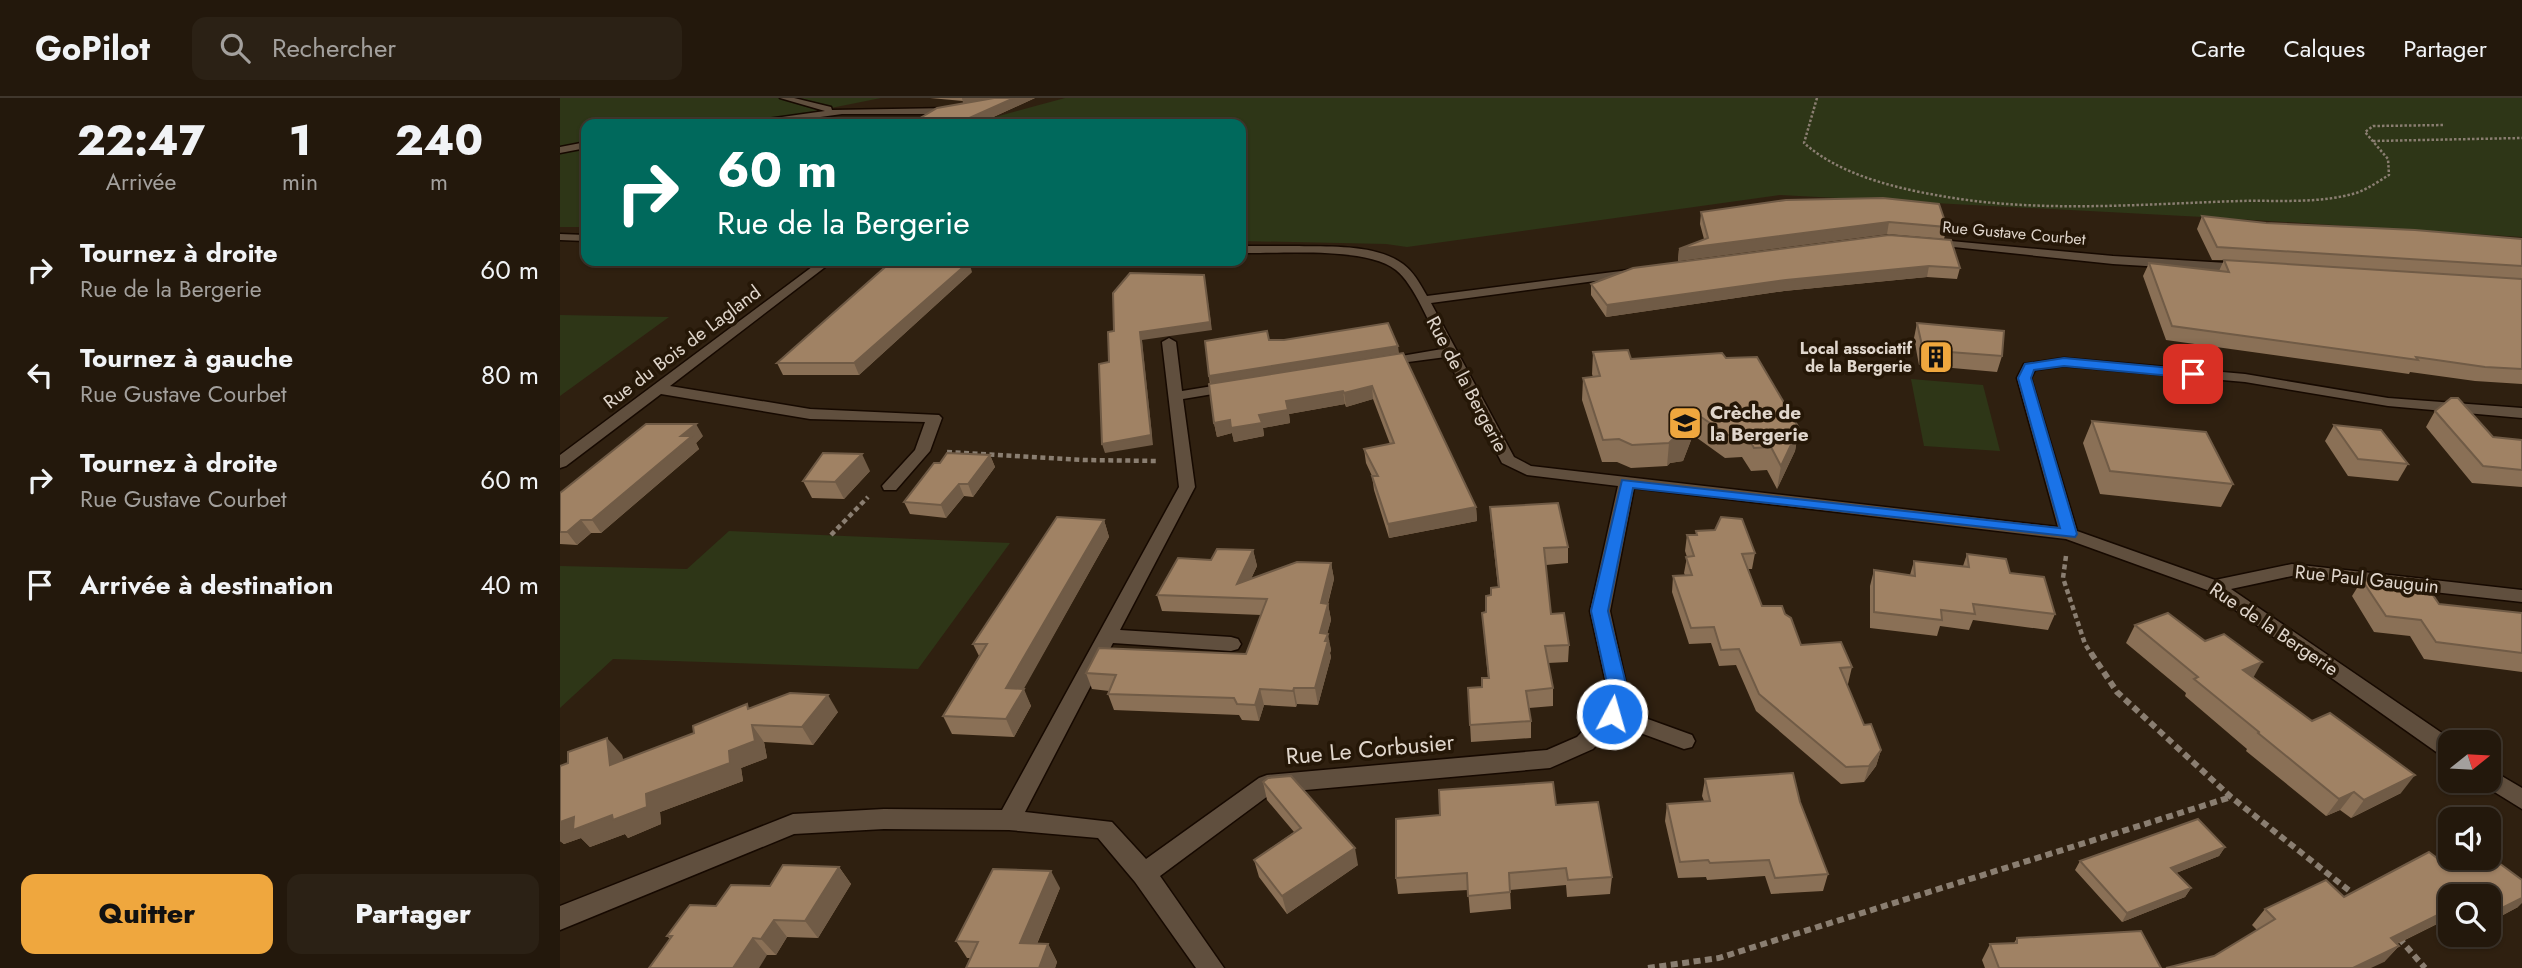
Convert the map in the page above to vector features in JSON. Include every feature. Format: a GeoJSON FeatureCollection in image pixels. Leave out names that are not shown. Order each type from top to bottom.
{"type":"FeatureCollection","features":[{"type":"Feature","properties":{"kind":"street"},"geometry":{"type":"LineString","coordinates":[[784,98],[842,111]]}},
{"type":"Feature","properties":{"kind":"street"},"geometry":{"type":"LineString","coordinates":[[929,113],[958,110]]}},
{"type":"Feature","properties":{"kind":"street"},"geometry":{"type":"LineString","coordinates":[[787,119],[842,111],[929,113],[965,118]]}},
{"type":"Feature","properties":{"kind":"street"},"geometry":{"type":"LineString","coordinates":[[560,150],[581,146]]}},
{"type":"Feature","properties":{"kind":"street"},"geometry":{"type":"LineString","coordinates":[[560,237],[581,238]]}},
{"type":"Feature","properties":{"kind":"street","name":"Rue Gustave Courbet"},"geometry":{"type":"LineString","coordinates":[[1913,241],[2252,269]]}},
{"type":"Feature","properties":{"kind":"street","name":"Rue de la Bergerie"},"geometry":{"type":"LineString","coordinates":[[1246,250],[1345,252],[1375,257],[1397,265],[1412,280],[1508,460],[1527,470],[2069,534],[2214,586],[2438,742]]}},
{"type":"Feature","properties":{"kind":"street","name":"Rue du Bois de Lagland"},"geometry":{"type":"LineString","coordinates":[[560,463],[820,266]]}},
{"type":"Feature","properties":{"kind":"street"},"geometry":{"type":"LineString","coordinates":[[1422,300],[1657,268]]}},
{"type":"Feature","properties":{"kind":"street"},"geometry":{"type":"LineString","coordinates":[[1009,820],[1187,487],[1169,342]]}},
{"type":"Feature","properties":{"kind":"street"},"geometry":{"type":"LineString","coordinates":[[1367,365],[1449,352]]}},
{"type":"Feature","properties":{"kind":"street"},"geometry":{"type":"LineString","coordinates":[[2069,534],[2024,378],[2029,366],[2064,362],[2245,378],[2388,401],[2522,413]]}},
{"type":"Feature","properties":{"kind":"street"},"geometry":{"type":"LineString","coordinates":[[1175,396],[1243,385]]}},
{"type":"Feature","properties":{"kind":"street"},"geometry":{"type":"LineString","coordinates":[[660,389],[810,414],[934,418],[922,451],[890,486]]}},
{"type":"Feature","properties":{"kind":"street"},"geometry":{"type":"LineString","coordinates":[[1627,483],[1600,611],[1617,688],[1612,714],[1684,741]]}},
{"type":"Feature","properties":{"kind":"street","name":"Rue Paul Gauguin"},"geometry":{"type":"LineString","coordinates":[[2214,586],[2292,570],[2522,596]]}},
{"type":"Feature","properties":{"kind":"street"},"geometry":{"type":"LineString","coordinates":[[1109,636],[1231,644]]}},
{"type":"Feature","properties":{"kind":"street","name":"Rue Le Corbusier"},"geometry":{"type":"LineString","coordinates":[[1144,874],[1267,784],[1550,759],[1585,743],[1612,714]]}},
{"type":"Feature","properties":{"kind":"street"},"geometry":{"type":"LineString","coordinates":[[2501,786],[2522,800]]}},
{"type":"Feature","properties":{"kind":"street"},"geometry":{"type":"LineString","coordinates":[[560,919],[793,824],[884,819],[1009,820],[1104,829],[1144,874],[1211,968]]}},
{"type":"Feature","properties":{"kind":"path"},"geometry":{"type":"LineString","coordinates":[[1817,98],[1810,115],[1804,144],[1810,152],[1867,176],[1918,191],[1960,199],[2047,205],[2306,199],[2358,193],[2389,175],[2388,159],[2365,132],[2373,126],[2445,125]]}},
{"type":"Feature","properties":{"kind":"path"},"geometry":{"type":"LineString","coordinates":[[2373,141],[2522,138]]}},
{"type":"Feature","properties":{"kind":"path"},"geometry":{"type":"LineString","coordinates":[[922,451],[1153,462],[1184,457]]}},
{"type":"Feature","properties":{"kind":"path"},"geometry":{"type":"LineString","coordinates":[[831,535],[873,491],[890,486]]}},
{"type":"Feature","properties":{"kind":"path"},"geometry":{"type":"LineString","coordinates":[[2069,534],[2063,578],[2085,644],[2117,692],[2231,797],[2359,899]]}},
{"type":"Feature","properties":{"kind":"path"},"geometry":{"type":"LineString","coordinates":[[1648,968],[1719,958],[2231,797]]}},
{"type":"Feature","properties":{"kind":"path"},"geometry":{"type":"LineString","coordinates":[[2395,934],[2425,968]]}},
{"type":"Feature","properties":{"kind":"green space"},"geometry":{"type":"Polygon","coordinates":[[[560,98],[881,98],[811,112],[808,119],[581,119],[581,227],[560,227],[560,98]]]}},
{"type":"Feature","properties":{"kind":"green space"},"geometry":{"type":"Polygon","coordinates":[[[1065,98],[2522,98],[2522,237],[1780,195],[1407,247],[1386,244],[1246,241],[1246,119],[988,119],[1065,98]]]}},
{"type":"Feature","properties":{"kind":"green space"},"geometry":{"type":"Polygon","coordinates":[[[846,117],[864,119],[808,119],[846,117]]]}},
{"type":"Feature","properties":{"kind":"green space"},"geometry":{"type":"Polygon","coordinates":[[[560,315],[669,317],[560,396],[560,315]]]}},
{"type":"Feature","properties":{"kind":"green space"},"geometry":{"type":"Polygon","coordinates":[[[1911,379],[1983,385],[2000,451],[1924,446],[1911,379]]]}},
{"type":"Feature","properties":{"kind":"green space"},"geometry":{"type":"Polygon","coordinates":[[[729,531],[1010,543],[918,669],[613,659],[560,708],[560,566],[687,569],[729,531]]]}},
{"type":"Feature","properties":{"kind":"building"},"geometry":{"type":"Polygon","coordinates":[[[994,98],[1014,98],[967,119],[919,119],[937,108],[994,98]]]}},
{"type":"Feature","properties":{"kind":"building"},"geometry":{"type":"Polygon","coordinates":[[[1883,198],[1939,204],[1947,227],[1889,222],[1679,249],[1708,238],[1701,212],[1786,200],[1883,198]]]}},
{"type":"Feature","properties":{"kind":"building"},"geometry":{"type":"Polygon","coordinates":[[[2202,216],[2266,223],[2415,230],[2522,239],[2522,266],[2217,247],[2202,216]]]}},
{"type":"Feature","properties":{"kind":"building"},"geometry":{"type":"Polygon","coordinates":[[[1889,235],[1951,240],[1960,268],[1929,266],[1786,280],[1607,305],[1591,284],[1633,268],[1889,235]]]}},
{"type":"Feature","properties":{"kind":"building"},"geometry":{"type":"Polygon","coordinates":[[[2224,260],[2522,279],[2522,369],[2485,367],[2416,357],[2418,360],[2172,326],[2149,263],[2229,272],[2224,260]]]}},
{"type":"Feature","properties":{"kind":"building"},"geometry":{"type":"Polygon","coordinates":[[[886,266],[964,266],[854,363],[777,363],[886,266]]]}},
{"type":"Feature","properties":{"kind":"building"},"geometry":{"type":"Polygon","coordinates":[[[1130,273],[1204,275],[1210,322],[1140,332],[1151,435],[1102,444],[1099,364],[1109,362],[1108,332],[1114,331],[1113,293],[1130,273]]]}},
{"type":"Feature","properties":{"kind":"building"},"geometry":{"type":"Polygon","coordinates":[[[1388,323],[1398,346],[1209,376],[1205,341],[1267,331],[1269,340],[1284,340],[1388,323]]]}},
{"type":"Feature","properties":{"kind":"building"},"geometry":{"type":"Polygon","coordinates":[[[1917,323],[2004,331],[2002,356],[1923,350],[1917,323]]]}},
{"type":"Feature","properties":{"kind":"building"},"geometry":{"type":"Polygon","coordinates":[[[1628,350],[1631,359],[1722,353],[1726,358],[1757,357],[1799,428],[1781,466],[1771,447],[1754,448],[1746,434],[1728,435],[1695,413],[1685,438],[1669,443],[1632,445],[1619,439],[1603,440],[1583,378],[1600,376],[1593,352],[1628,350]]]}},
{"type":"Feature","properties":{"kind":"building"},"geometry":{"type":"Polygon","coordinates":[[[1403,353],[1476,507],[1388,524],[1372,476],[1378,476],[1364,449],[1394,443],[1372,386],[1286,401],[1288,410],[1259,415],[1262,423],[1231,428],[1230,420],[1214,423],[1209,384],[1403,353]]]}},
{"type":"Feature","properties":{"kind":"building"},"geometry":{"type":"Polygon","coordinates":[[[2451,398],[2458,398],[2493,437],[2522,440],[2522,470],[2483,466],[2435,411],[2451,398]]]}},
{"type":"Feature","properties":{"kind":"building"},"geometry":{"type":"Polygon","coordinates":[[[2092,421],[2206,432],[2233,484],[2110,471],[2092,421]]]}},
{"type":"Feature","properties":{"kind":"building"},"geometry":{"type":"Polygon","coordinates":[[[646,424],[696,424],[681,436],[692,436],[592,520],[581,520],[567,532],[560,532],[560,493],[646,424]]]}},
{"type":"Feature","properties":{"kind":"building"},"geometry":{"type":"Polygon","coordinates":[[[2334,425],[2381,430],[2408,464],[2358,459],[2334,425]]]}},
{"type":"Feature","properties":{"kind":"building"},"geometry":{"type":"Polygon","coordinates":[[[823,453],[862,454],[835,482],[803,481],[823,453]]]}},
{"type":"Feature","properties":{"kind":"building"},"geometry":{"type":"Polygon","coordinates":[[[947,453],[990,455],[968,484],[959,484],[941,505],[904,502],[934,463],[940,463],[947,453]]]}},
{"type":"Feature","properties":{"kind":"building"},"geometry":{"type":"Polygon","coordinates":[[[1558,503],[1568,547],[1544,548],[1551,614],[1564,613],[1569,645],[1545,646],[1553,688],[1526,691],[1531,721],[1470,725],[1468,688],[1482,687],[1482,678],[1489,678],[1482,613],[1486,612],[1486,596],[1491,595],[1491,588],[1499,587],[1490,507],[1558,503]]]}},
{"type":"Feature","properties":{"kind":"building"},"geometry":{"type":"Polygon","coordinates":[[[1057,517],[1104,520],[1006,688],[1024,689],[1006,719],[943,716],[987,644],[973,644],[1057,517]]]}},
{"type":"Feature","properties":{"kind":"building"},"geometry":{"type":"Polygon","coordinates":[[[1721,517],[1742,519],[1755,553],[1742,554],[1762,606],[1782,606],[1785,614],[1791,618],[1801,645],[1841,642],[1852,667],[1840,668],[1864,725],[1871,724],[1881,750],[1869,766],[1846,767],[1759,694],[1739,649],[1721,650],[1714,627],[1691,628],[1673,576],[1692,575],[1686,557],[1694,556],[1687,535],[1697,535],[1696,531],[1715,530],[1721,517]]]}},
{"type":"Feature","properties":{"kind":"building"},"geometry":{"type":"Polygon","coordinates":[[[1217,549],[1253,550],[1237,584],[1297,562],[1331,563],[1321,603],[1328,604],[1320,633],[1328,634],[1325,641],[1328,641],[1315,688],[1294,688],[1293,691],[1260,689],[1255,705],[1237,704],[1234,698],[1108,694],[1116,675],[1086,673],[1099,648],[1246,654],[1267,599],[1157,595],[1178,558],[1211,560],[1217,549]]]}},
{"type":"Feature","properties":{"kind":"building"},"geometry":{"type":"Polygon","coordinates":[[[1967,554],[2006,559],[2010,573],[2044,577],[2055,614],[1973,604],[1975,614],[1941,610],[1942,620],[1874,612],[1874,570],[1915,576],[1914,561],[1969,567],[1967,554]]]}},
{"type":"Feature","properties":{"kind":"building"},"geometry":{"type":"Polygon","coordinates":[[[2362,580],[2428,588],[2439,604],[2522,613],[2522,653],[2436,642],[2421,620],[2386,616],[2362,580]]]}},
{"type":"Feature","properties":{"kind":"building"},"geometry":{"type":"Polygon","coordinates":[[[2168,613],[2205,641],[2224,634],[2262,662],[2243,670],[2312,721],[2330,713],[2415,775],[2364,800],[2354,792],[2339,799],[2194,679],[2198,677],[2135,625],[2168,613]]]}},
{"type":"Feature","properties":{"kind":"building"},"geometry":{"type":"Polygon","coordinates":[[[790,693],[828,695],[802,727],[752,725],[755,741],[729,751],[730,763],[646,794],[647,807],[613,820],[612,815],[573,830],[574,817],[560,822],[560,766],[568,763],[568,752],[607,738],[610,765],[694,733],[693,726],[747,704],[748,709],[790,693]]]}},
{"type":"Feature","properties":{"kind":"building"},"geometry":{"type":"Polygon","coordinates":[[[1793,773],[1800,802],[1828,874],[1775,878],[1769,860],[1680,862],[1667,804],[1710,801],[1705,779],[1793,773]]]}},
{"type":"Feature","properties":{"kind":"building"},"geometry":{"type":"Polygon","coordinates":[[[1291,776],[1355,848],[1282,896],[1254,860],[1301,828],[1263,782],[1268,778],[1291,776]]]}},
{"type":"Feature","properties":{"kind":"building"},"geometry":{"type":"Polygon","coordinates":[[[1553,782],[1556,805],[1598,802],[1612,877],[1568,880],[1566,868],[1509,873],[1510,892],[1468,896],[1467,873],[1396,878],[1396,819],[1440,815],[1439,790],[1553,782]]]}},
{"type":"Feature","properties":{"kind":"building"},"geometry":{"type":"Polygon","coordinates":[[[2198,819],[2225,847],[2171,868],[2191,888],[2127,913],[2080,861],[2198,819]]]}},
{"type":"Feature","properties":{"kind":"building"},"geometry":{"type":"Polygon","coordinates":[[[2429,852],[2438,859],[2438,870],[2501,870],[2501,865],[2522,880],[2522,898],[2501,908],[2501,884],[2438,884],[2438,915],[2391,938],[2399,946],[2353,968],[2166,968],[2214,956],[2275,919],[2265,909],[2326,880],[2344,897],[2429,852]]]}},
{"type":"Feature","properties":{"kind":"building"},"geometry":{"type":"Polygon","coordinates":[[[783,865],[839,867],[805,921],[774,920],[761,939],[753,938],[733,968],[649,968],[672,936],[667,936],[690,905],[716,906],[731,885],[770,886],[783,865]]]}},
{"type":"Feature","properties":{"kind":"building"},"geometry":{"type":"Polygon","coordinates":[[[993,869],[1051,871],[1020,943],[1048,944],[1039,968],[966,968],[978,942],[956,941],[993,869]]]}},
{"type":"Feature","properties":{"kind":"building"},"geometry":{"type":"Polygon","coordinates":[[[2141,931],[2161,968],[1999,968],[1990,944],[2017,943],[2017,938],[2141,931]]]}},
{"type":"Feature","properties":{"kind":"place","name":"Local associatif de la Bergerie"},"geometry":{"type":"Point","coordinates":[1936,357]}},
{"type":"Feature","properties":{"kind":"place","name":"Crèche de la Bergerie"},"geometry":{"type":"Point","coordinates":[1685,423]}},
{"type":"Feature","properties":{"kind":"route"},"geometry":{"type":"LineString","coordinates":[[1612,714],[1617,688],[1600,611],[1627,483],[2069,534],[2024,378],[2029,366],[2064,362],[2193,374]]}}]}
